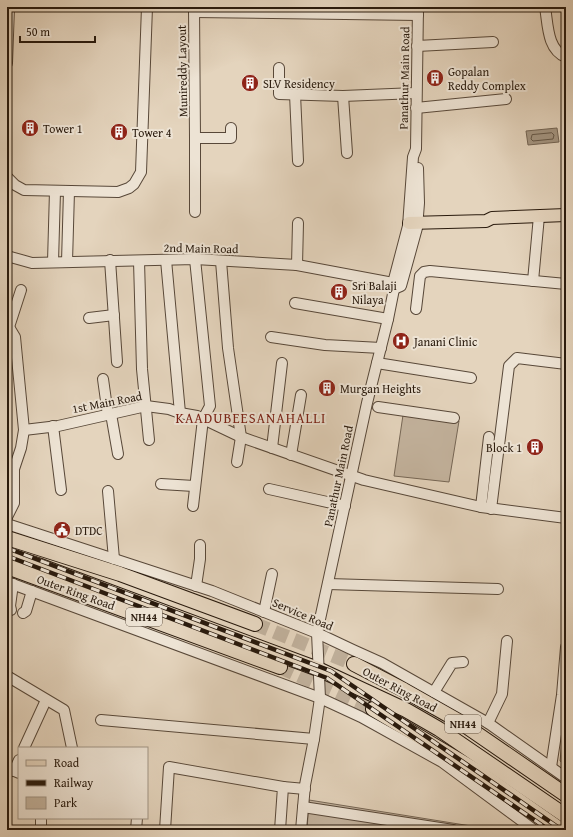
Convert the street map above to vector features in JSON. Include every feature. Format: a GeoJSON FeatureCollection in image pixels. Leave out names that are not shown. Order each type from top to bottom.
{"type":"FeatureCollection","features":[{"type":"Feature","properties":{"kind":"highway","name":"NH44"},"geometry":{"type":"LineString","coordinates":[[7,538],[120,574],[255,624]]}},
{"type":"Feature","properties":{"kind":"highway"},"geometry":{"type":"LineString","coordinates":[[7,555],[38,564],[318,669],[406,710],[439,728],[566,816]]}},
{"type":"Feature","properties":{"kind":"highway","name":"Outer Ring Road"},"geometry":{"type":"LineString","coordinates":[[7,567],[280,666]]}},
{"type":"Feature","properties":{"kind":"highway","name":"Outer Ring Road"},"geometry":{"type":"LineString","coordinates":[[354,664],[457,720],[566,794]]}},
{"type":"Feature","properties":{"kind":"highway","name":"NH44"},"geometry":{"type":"LineString","coordinates":[[373,709],[477,771],[561,830]]}},
{"type":"Feature","properties":{"kind":"main road"},"geometry":{"type":"LineString","coordinates":[[413,219],[486,221],[492,218],[566,215]]}},
{"type":"Feature","properties":{"kind":"street"},"geometry":{"type":"LineString","coordinates":[[7,63],[9,7]]}},
{"type":"Feature","properties":{"kind":"street"},"geometry":{"type":"LineString","coordinates":[[7,177],[15,185],[24,190],[118,192],[129,188],[134,184],[141,172],[147,7]]}},
{"type":"Feature","properties":{"kind":"street"},"geometry":{"type":"LineString","coordinates":[[545,7],[552,44],[557,52],[566,57]]}},
{"type":"Feature","properties":{"kind":"street","name":"Munireddy Layout"},"geometry":{"type":"LineString","coordinates":[[196,212],[194,10],[418,11]]}},
{"type":"Feature","properties":{"kind":"street","name":"Panathur Main Road"},"geometry":{"type":"LineString","coordinates":[[301,830],[305,789],[320,698],[317,634],[367,403],[388,319],[394,286],[401,286],[413,219],[413,157],[416,149],[418,11]]}},
{"type":"Feature","properties":{"kind":"street"},"geometry":{"type":"LineString","coordinates":[[417,46],[493,42]]}},
{"type":"Feature","properties":{"kind":"street"},"geometry":{"type":"LineString","coordinates":[[279,68],[279,94],[342,96],[416,93]]}},
{"type":"Feature","properties":{"kind":"street"},"geometry":{"type":"LineString","coordinates":[[295,94],[298,161]]}},
{"type":"Feature","properties":{"kind":"street"},"geometry":{"type":"LineString","coordinates":[[342,96],[347,152]]}},
{"type":"Feature","properties":{"kind":"street"},"geometry":{"type":"LineString","coordinates":[[416,108],[506,99]]}},
{"type":"Feature","properties":{"kind":"street"},"geometry":{"type":"LineString","coordinates":[[195,138],[231,138],[231,128]]}},
{"type":"Feature","properties":{"kind":"street"},"geometry":{"type":"LineString","coordinates":[[53,262],[55,191]]}},
{"type":"Feature","properties":{"kind":"street"},"geometry":{"type":"LineString","coordinates":[[67,262],[69,191]]}},
{"type":"Feature","properties":{"kind":"street"},"geometry":{"type":"LineString","coordinates":[[533,281],[539,216]]}},
{"type":"Feature","properties":{"kind":"street"},"geometry":{"type":"LineString","coordinates":[[297,265],[298,223]]}},
{"type":"Feature","properties":{"kind":"street","name":"2nd Main Road"},"geometry":{"type":"LineString","coordinates":[[7,256],[32,263],[195,259],[297,265],[394,286]]}},
{"type":"Feature","properties":{"kind":"street"},"geometry":{"type":"LineString","coordinates":[[193,506],[202,419],[210,406],[195,259]]}},
{"type":"Feature","properties":{"kind":"street"},"geometry":{"type":"LineString","coordinates":[[110,260],[117,362]]}},
{"type":"Feature","properties":{"kind":"street"},"geometry":{"type":"LineString","coordinates":[[166,260],[180,413]]}},
{"type":"Feature","properties":{"kind":"street"},"geometry":{"type":"LineString","coordinates":[[138,261],[142,369],[149,440]]}},
{"type":"Feature","properties":{"kind":"street"},"geometry":{"type":"LineString","coordinates":[[221,261],[228,348],[241,437],[237,462]]}},
{"type":"Feature","properties":{"kind":"street"},"geometry":{"type":"LineString","coordinates":[[416,309],[420,276],[424,272],[430,271],[566,284]]}},
{"type":"Feature","properties":{"kind":"street"},"geometry":{"type":"LineString","coordinates":[[7,517],[14,503],[14,469],[24,430],[15,337],[8,327],[21,290]]}},
{"type":"Feature","properties":{"kind":"street"},"geometry":{"type":"LineString","coordinates":[[295,303],[388,319]]}},
{"type":"Feature","properties":{"kind":"street"},"geometry":{"type":"LineString","coordinates":[[89,318],[114,315]]}},
{"type":"Feature","properties":{"kind":"street"},"geometry":{"type":"LineString","coordinates":[[270,337],[325,345],[370,346],[381,348]]}},
{"type":"Feature","properties":{"kind":"street"},"geometry":{"type":"LineString","coordinates":[[491,509],[509,366],[517,358],[566,364]]}},
{"type":"Feature","properties":{"kind":"street"},"geometry":{"type":"LineString","coordinates":[[272,448],[282,363]]}},
{"type":"Feature","properties":{"kind":"street"},"geometry":{"type":"LineString","coordinates":[[377,363],[471,378]]}},
{"type":"Feature","properties":{"kind":"street"},"geometry":{"type":"LineString","coordinates":[[103,379],[118,454]]}},
{"type":"Feature","properties":{"kind":"street"},"geometry":{"type":"LineString","coordinates":[[291,455],[301,395]]}},
{"type":"Feature","properties":{"kind":"street","name":"1st Main Road"},"geometry":{"type":"LineString","coordinates":[[24,430],[53,426],[146,406],[169,408],[180,413],[197,416],[241,437],[352,476],[491,509],[566,518]]}},
{"type":"Feature","properties":{"kind":"street"},"geometry":{"type":"LineString","coordinates":[[378,407],[454,418]]}},
{"type":"Feature","properties":{"kind":"street"},"geometry":{"type":"LineString","coordinates":[[53,426],[61,490]]}},
{"type":"Feature","properties":{"kind":"street"},"geometry":{"type":"LineString","coordinates":[[481,507],[489,437]]}},
{"type":"Feature","properties":{"kind":"street"},"geometry":{"type":"LineString","coordinates":[[162,484],[194,486]]}},
{"type":"Feature","properties":{"kind":"street"},"geometry":{"type":"LineString","coordinates":[[269,489],[345,506]]}},
{"type":"Feature","properties":{"kind":"street"},"geometry":{"type":"LineString","coordinates":[[108,491],[114,559]]}},
{"type":"Feature","properties":{"kind":"street","name":"Service Road"},"geometry":{"type":"LineString","coordinates":[[7,524],[196,586],[264,612],[382,663],[488,723],[566,778]]}},
{"type":"Feature","properties":{"kind":"street"},"geometry":{"type":"LineString","coordinates":[[196,586],[200,559],[200,545]]}},
{"type":"Feature","properties":{"kind":"street"},"geometry":{"type":"LineString","coordinates":[[264,612],[272,574]]}},
{"type":"Feature","properties":{"kind":"street"},"geometry":{"type":"LineString","coordinates":[[11,610],[10,583],[320,698],[361,717],[442,762],[534,830]]}},
{"type":"Feature","properties":{"kind":"street"},"geometry":{"type":"LineString","coordinates":[[328,584],[498,589]]}},
{"type":"Feature","properties":{"kind":"street"},"geometry":{"type":"LineString","coordinates":[[24,613],[32,591]]}},
{"type":"Feature","properties":{"kind":"street"},"geometry":{"type":"LineString","coordinates":[[488,723],[502,694],[507,641]]}},
{"type":"Feature","properties":{"kind":"street"},"geometry":{"type":"LineString","coordinates":[[551,767],[562,695],[566,647]]}},
{"type":"Feature","properties":{"kind":"street"},"geometry":{"type":"LineString","coordinates":[[434,692],[452,663],[463,662]]}},
{"type":"Feature","properties":{"kind":"street"},"geometry":{"type":"LineString","coordinates":[[7,676],[64,710],[72,747]]}},
{"type":"Feature","properties":{"kind":"street"},"geometry":{"type":"LineString","coordinates":[[24,747],[46,700]]}},
{"type":"Feature","properties":{"kind":"street"},"geometry":{"type":"LineString","coordinates":[[101,720],[314,739]]}},
{"type":"Feature","properties":{"kind":"street"},"geometry":{"type":"LineString","coordinates":[[165,830],[169,767],[283,787],[305,789]]}},
{"type":"Feature","properties":{"kind":"street"},"geometry":{"type":"LineString","coordinates":[[280,830],[283,787]]}},
{"type":"Feature","properties":{"kind":"street"},"geometry":{"type":"LineString","coordinates":[[303,807],[453,830]]}},
{"type":"Feature","properties":{"kind":"street"},"geometry":{"type":"LineString","coordinates":[[41,819],[41,830]]}},
{"type":"Feature","properties":{"kind":"street"},"geometry":{"type":"LineString","coordinates":[[136,830],[137,819]]}},
{"type":"Feature","properties":{"kind":"green space"},"geometry":{"type":"Polygon","coordinates":[[[403,415],[459,421],[449,482],[394,476],[403,415]]]}},
{"type":"Feature","properties":{"kind":"green space"},"geometry":{"type":"Polygon","coordinates":[[[566,702],[566,765],[560,761],[566,702]]]}},
{"type":"Feature","properties":{"kind":"green space"},"geometry":{"type":"Polygon","coordinates":[[[309,800],[496,830],[307,830],[309,800]]]}},
{"type":"Feature","properties":{"kind":"water"},"geometry":{"type":"Polygon","coordinates":[[[557,128],[559,142],[528,145],[526,131],[557,128]]]}},
{"type":"Feature","properties":{"kind":"tunnel"},"geometry":{"type":"LineString","coordinates":[[255,624],[354,664]]}},
{"type":"Feature","properties":{"kind":"tunnel"},"geometry":{"type":"LineString","coordinates":[[280,667],[373,709]]}},
{"type":"Feature","properties":{"kind":"railway"},"geometry":{"type":"LineString","coordinates":[[7,548],[331,671],[562,830]]}},
{"type":"Feature","properties":{"kind":"railway"},"geometry":{"type":"LineString","coordinates":[[7,556],[327,678],[549,830]]}},
{"type":"Feature","properties":{"kind":"place","name":"Gopalan Reddy Complex"},"geometry":{"type":"Point","coordinates":[435,78]}},
{"type":"Feature","properties":{"kind":"place","name":"SLV Residency"},"geometry":{"type":"Point","coordinates":[250,83]}},
{"type":"Feature","properties":{"kind":"place","name":"Tower 1"},"geometry":{"type":"Point","coordinates":[30,128]}},
{"type":"Feature","properties":{"kind":"place","name":"Tower 4"},"geometry":{"type":"Point","coordinates":[119,132]}},
{"type":"Feature","properties":{"kind":"place","name":"Sri Balaji Nilaya"},"geometry":{"type":"Point","coordinates":[339,292]}},
{"type":"Feature","properties":{"kind":"place","name":"Janani Clinic"},"geometry":{"type":"Point","coordinates":[401,341]}},
{"type":"Feature","properties":{"kind":"place","name":"Murgan Heights"},"geometry":{"type":"Point","coordinates":[327,388]}},
{"type":"Feature","properties":{"kind":"place","name":"Block 1"},"geometry":{"type":"Point","coordinates":[535,447]}},
{"type":"Feature","properties":{"kind":"place","name":"DTDC"},"geometry":{"type":"Point","coordinates":[62,530]}},
{"type":"Feature","properties":{"kind":"district","name":"KAADUBEESANAHALLI"},"geometry":{"type":"Point","coordinates":[251,418]}}]}
